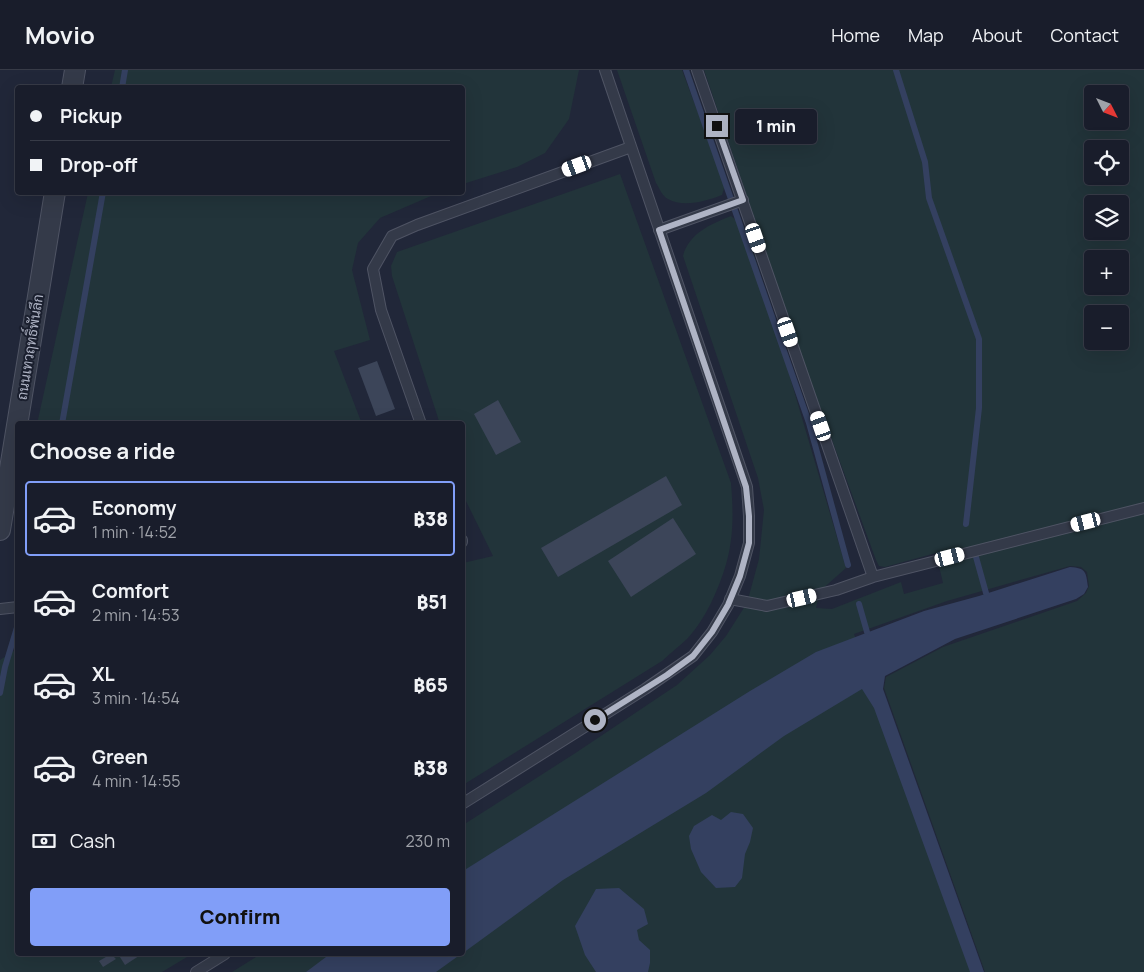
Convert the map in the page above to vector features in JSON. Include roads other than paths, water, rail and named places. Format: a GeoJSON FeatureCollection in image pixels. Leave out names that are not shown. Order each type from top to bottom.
{"type":"FeatureCollection","features":[{"type":"Feature","properties":{"kind":"street"},"geometry":{"type":"LineString","coordinates":[[72,85],[75,70]]}},
{"type":"Feature","properties":{"kind":"street","name":"ถนนเทวฤทธิ์พันลึก"},"geometry":{"type":"LineString","coordinates":[[18,421],[55,195]]}},
{"type":"Feature","properties":{"kind":"street","name":"ถนนเทวฤทธิ์พันลึก"},"geometry":{"type":"LineString","coordinates":[[0,530],[15,438]]}},
{"type":"Feature","properties":{"kind":"lane"},"geometry":{"type":"LineString","coordinates":[[465,802],[645,689],[693,656],[712,632],[730,599],[740,576],[749,543],[746,487],[605,70]]}},
{"type":"Feature","properties":{"kind":"lane"},"geometry":{"type":"LineString","coordinates":[[697,70],[739,202],[873,577]]}},
{"type":"Feature","properties":{"kind":"lane"},"geometry":{"type":"LineString","coordinates":[[420,421],[381,310],[374,269],[392,236],[417,225],[631,147]]}},
{"type":"Feature","properties":{"kind":"lane"},"geometry":{"type":"LineString","coordinates":[[659,230],[739,202]]}},
{"type":"Feature","properties":{"kind":"lane"},"geometry":{"type":"LineString","coordinates":[[730,599],[767,606],[836,590],[873,577],[1144,508]]}},
{"type":"Feature","properties":{"kind":"lane"},"geometry":{"type":"LineString","coordinates":[[0,609],[15,607]]}},
{"type":"Feature","properties":{"kind":"lane"},"geometry":{"type":"LineString","coordinates":[[196,972],[222,956]]}},
{"type":"Feature","properties":{"kind":"water"},"geometry":{"type":"Polygon","coordinates":[[[1070,567],[1079,568],[1087,578],[1088,587],[1084,594],[1076,599],[955,639],[885,676],[883,689],[984,972],[970,972],[874,708],[862,689],[784,736],[706,793],[563,880],[465,952],[465,870],[750,691],[816,652],[924,611],[979,596],[1070,567]]]}},
{"type":"Feature","properties":{"kind":"water"},"geometry":{"type":"Polygon","coordinates":[[[731,812],[743,814],[753,828],[745,854],[742,878],[735,887],[716,888],[701,872],[691,849],[689,836],[694,826],[712,815],[721,820],[731,812]]]}},
{"type":"Feature","properties":{"kind":"water"},"geometry":{"type":"Polygon","coordinates":[[[619,888],[644,909],[648,924],[637,930],[639,940],[650,950],[648,972],[596,972],[585,955],[575,926],[596,889],[619,888]]]}},
{"type":"Feature","properties":{"kind":"water"},"geometry":{"type":"Polygon","coordinates":[[[327,956],[458,956],[436,972],[306,972],[327,956]]]}},
{"type":"Feature","properties":{"kind":"waterway"},"geometry":{"type":"LineString","coordinates":[[122,85],[125,70]]}},
{"type":"Feature","properties":{"kind":"waterway"},"geometry":{"type":"LineString","coordinates":[[686,70],[809,423],[848,565]]}},
{"type":"Feature","properties":{"kind":"waterway"},"geometry":{"type":"LineString","coordinates":[[896,70],[925,162],[929,198],[979,339],[979,408],[966,524]]}},
{"type":"Feature","properties":{"kind":"waterway"},"geometry":{"type":"LineString","coordinates":[[63,421],[102,195]]}},
{"type":"Feature","properties":{"kind":"waterway"},"geometry":{"type":"LineString","coordinates":[[976,557],[986,593]]}},
{"type":"Feature","properties":{"kind":"waterway"},"geometry":{"type":"LineString","coordinates":[[859,604],[867,632]]}},
{"type":"Feature","properties":{"kind":"waterway"},"geometry":{"type":"LineString","coordinates":[[0,693],[5,667],[15,634]]}}]}
